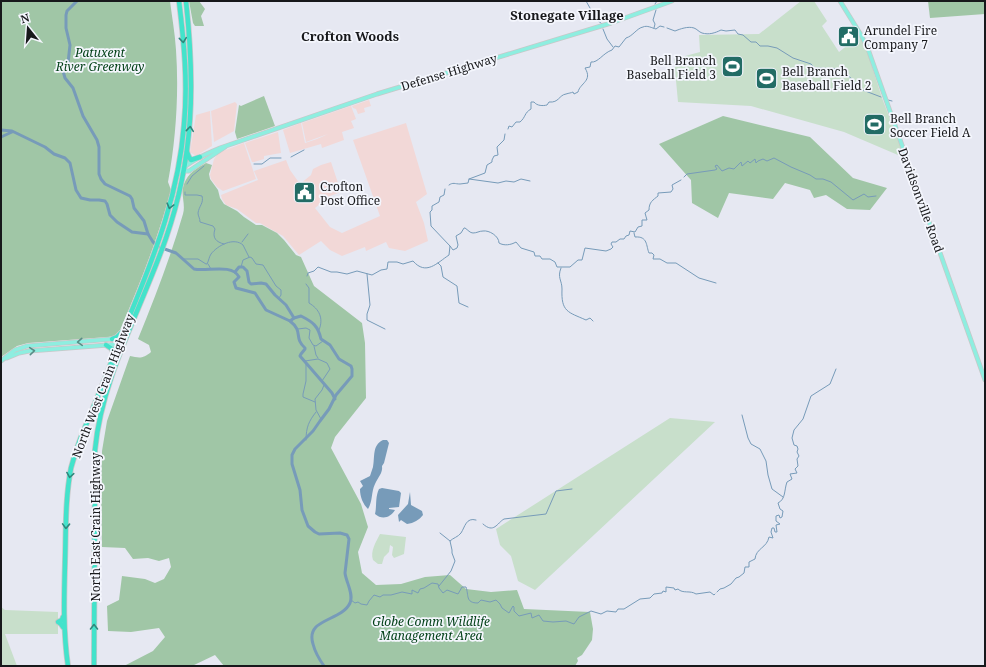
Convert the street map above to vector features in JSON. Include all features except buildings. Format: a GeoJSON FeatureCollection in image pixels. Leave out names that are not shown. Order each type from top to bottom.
{"type":"FeatureCollection","features":[{"type":"Feature","properties":{"kind":"highway"},"geometry":{"type":"LineString","coordinates":[[164,237],[177,176],[182,169],[186,95],[185,60],[179,1]]}},
{"type":"Feature","properties":{"kind":"highway"},"geometry":{"type":"LineString","coordinates":[[157,255],[176,204],[182,169],[187,151],[191,112],[192,67],[186,1]]}},
{"type":"Feature","properties":{"kind":"highway"},"geometry":{"type":"LineString","coordinates":[[187,151],[191,160],[200,157]]}},
{"type":"Feature","properties":{"kind":"highway","name":"North West Crain Highway"},"geometry":{"type":"LineString","coordinates":[[68,665],[64,629],[62,624],[58,622],[62,620],[64,614],[66,510],[71,469],[79,441],[121,343],[133,309],[157,255]]}},
{"type":"Feature","properties":{"kind":"highway","name":"North East Crain Highway"},"geometry":{"type":"LineString","coordinates":[[94,666],[95,450],[99,418],[121,343],[157,255]]}},
{"type":"Feature","properties":{"kind":"highway"},"geometry":{"type":"LineString","coordinates":[[112,339],[121,333],[133,309]]}},
{"type":"Feature","properties":{"kind":"highway"},"geometry":{"type":"LineString","coordinates":[[106,346],[112,349],[114,357]]}},
{"type":"Feature","properties":{"kind":"main road","name":"Defense Highway"},"geometry":{"type":"LineString","coordinates":[[182,169],[200,157],[227,146],[377,94],[611,23],[672,1]]}},
{"type":"Feature","properties":{"kind":"main road","name":"Davidsonville Road"},"geometry":{"type":"LineString","coordinates":[[840,1],[859,31],[868,49],[985,380]]}},
{"type":"Feature","properties":{"kind":"main road","name":"Defense Highway"},"geometry":{"type":"LineString","coordinates":[[182,169],[189,171],[227,146]]}},
{"type":"Feature","properties":{"kind":"main road"},"geometry":{"type":"LineString","coordinates":[[1,362],[12,352],[27,346],[112,339],[121,343]]}},
{"type":"Feature","properties":{"kind":"main road"},"geometry":{"type":"LineString","coordinates":[[1,362],[14,355],[27,351],[106,346],[121,343]]}},
{"type":"Feature","properties":{"kind":"shaded area"},"geometry":{"type":"Polygon","coordinates":[[[369,100],[371,106],[364,108],[365,112],[358,114],[356,109],[352,106],[369,100]]]}},
{"type":"Feature","properties":{"kind":"shaded area"},"geometry":{"type":"Polygon","coordinates":[[[235,102],[237,104],[234,131],[214,142],[211,111],[235,102]]]}},
{"type":"Feature","properties":{"kind":"shaded area"},"geometry":{"type":"Polygon","coordinates":[[[351,106],[356,119],[351,121],[354,128],[342,132],[344,140],[322,148],[321,144],[290,153],[283,130],[301,123],[305,143],[317,139],[328,134],[306,142],[302,123],[351,106]]]}},
{"type":"Feature","properties":{"kind":"shaded area"},"geometry":{"type":"Polygon","coordinates":[[[210,111],[212,146],[196,156],[190,152],[196,115],[210,111]]]}},
{"type":"Feature","properties":{"kind":"shaded area"},"geometry":{"type":"Polygon","coordinates":[[[406,123],[427,194],[416,202],[424,223],[428,241],[405,251],[389,248],[386,242],[366,251],[365,247],[342,256],[330,250],[321,241],[299,255],[283,236],[260,223],[256,223],[237,209],[226,205],[222,199],[221,195],[258,180],[254,171],[286,160],[290,170],[300,184],[311,175],[313,169],[331,162],[341,192],[330,196],[315,208],[330,227],[342,233],[380,216],[353,140],[406,123]]]}},
{"type":"Feature","properties":{"kind":"shaded area"},"geometry":{"type":"Polygon","coordinates":[[[278,132],[281,153],[264,156],[264,159],[252,162],[245,143],[278,132]]]}},
{"type":"Feature","properties":{"kind":"shaded area"},"geometry":{"type":"Polygon","coordinates":[[[244,143],[256,179],[223,191],[217,187],[211,179],[210,175],[214,159],[223,151],[244,143]]]}},
{"type":"Feature","properties":{"kind":"green space","name":"Patuxent River Greenway"},"geometry":{"type":"Polygon","coordinates":[[[1,1],[170,1],[176,44],[177,99],[175,133],[168,182],[171,190],[148,261],[120,330],[114,336],[108,337],[28,343],[17,346],[1,357],[2,21],[1,1]]]}},
{"type":"Feature","properties":{"kind":"green space"},"geometry":{"type":"Polygon","coordinates":[[[189,1],[199,1],[205,9],[201,16],[204,26],[195,26],[193,23],[189,1]]]}},
{"type":"Feature","properties":{"kind":"green space"},"geometry":{"type":"Polygon","coordinates":[[[801,1],[814,1],[827,21],[822,26],[839,52],[860,35],[905,158],[844,132],[751,106],[678,102],[674,59],[700,52],[699,35],[759,34],[801,1]]]}},
{"type":"Feature","properties":{"kind":"green space"},"geometry":{"type":"Polygon","coordinates":[[[928,1],[985,1],[985,14],[930,18],[928,1]]]}},
{"type":"Feature","properties":{"kind":"green space"},"geometry":{"type":"Polygon","coordinates":[[[264,96],[275,126],[237,139],[235,132],[239,105],[241,106],[264,96]]]}},
{"type":"Feature","properties":{"kind":"green space"},"geometry":{"type":"Polygon","coordinates":[[[723,116],[810,137],[853,178],[887,188],[870,210],[847,209],[826,195],[814,198],[810,190],[785,183],[773,199],[729,193],[718,218],[692,203],[691,180],[659,144],[723,116]]]}},
{"type":"Feature","properties":{"kind":"green space","name":"Globe Comm Wildlife Management Area"},"geometry":{"type":"Polygon","coordinates":[[[206,163],[212,165],[209,174],[210,179],[218,190],[220,198],[224,204],[237,211],[256,225],[262,225],[277,233],[296,255],[301,257],[314,286],[362,323],[365,343],[366,398],[335,437],[331,448],[361,504],[368,527],[358,552],[362,573],[376,585],[401,584],[425,577],[450,575],[466,589],[491,592],[517,590],[524,609],[590,612],[593,629],[592,640],[582,655],[577,658],[578,661],[575,666],[224,666],[215,655],[192,666],[124,666],[153,651],[165,637],[159,628],[131,632],[108,631],[107,606],[119,600],[122,576],[145,579],[155,583],[164,579],[171,567],[169,558],[159,561],[148,558],[133,559],[125,548],[102,547],[102,451],[107,421],[130,356],[141,357],[146,356],[151,352],[149,345],[138,339],[162,276],[183,214],[184,184],[190,174],[206,163]]]}},
{"type":"Feature","properties":{"kind":"green space"},"geometry":{"type":"Polygon","coordinates":[[[670,418],[715,422],[535,590],[518,581],[511,556],[500,545],[496,529],[670,418]]]}},
{"type":"Feature","properties":{"kind":"green space"},"geometry":{"type":"Polygon","coordinates":[[[380,534],[406,537],[404,554],[394,558],[392,555],[393,547],[390,545],[389,552],[384,557],[382,564],[378,564],[373,560],[373,550],[380,534]]]}},
{"type":"Feature","properties":{"kind":"green space"},"geometry":{"type":"Polygon","coordinates":[[[1,607],[5,610],[58,612],[58,634],[5,634],[17,666],[1,666],[1,607]]]}},
{"type":"Feature","properties":{"kind":"water"},"geometry":{"type":"Polygon","coordinates":[[[383,440],[387,440],[389,443],[382,466],[382,471],[374,487],[371,503],[368,509],[361,498],[360,489],[363,486],[360,481],[370,476],[377,445],[383,440]]]}},
{"type":"Feature","properties":{"kind":"water"},"geometry":{"type":"Polygon","coordinates":[[[382,488],[399,491],[401,493],[399,507],[389,508],[395,510],[391,515],[386,517],[380,517],[375,514],[378,492],[379,489],[382,488]]]}},
{"type":"Feature","properties":{"kind":"water"},"geometry":{"type":"Polygon","coordinates":[[[410,492],[411,505],[422,511],[423,515],[416,521],[407,524],[401,520],[399,522],[398,515],[408,504],[410,492]]]}},
{"type":"Feature","properties":{"kind":"waterway"},"geometry":{"type":"LineString","coordinates":[[77,1],[67,11],[66,15],[66,28],[70,45],[68,63],[63,71],[65,78],[73,88],[83,116],[97,140],[99,147],[99,174],[101,179],[105,184],[130,196],[134,208],[144,221],[148,234],[153,242],[159,247],[176,253],[194,269],[225,269],[236,273],[239,277],[234,282],[236,288],[255,293],[266,310],[290,321],[301,316],[309,320],[317,328],[321,339],[330,345],[339,359],[351,366],[352,376],[336,395],[329,409],[313,431],[295,449],[292,455],[292,464],[300,490],[302,510],[308,526],[319,534],[340,533],[347,535],[349,539],[345,573],[351,596],[350,603],[339,614],[325,621],[314,629],[312,636],[315,650],[324,666]]}},
{"type":"Feature","properties":{"kind":"waterway"},"geometry":{"type":"LineString","coordinates":[[586,1],[590,8],[591,15],[602,24]]}},
{"type":"Feature","properties":{"kind":"waterway"},"geometry":{"type":"LineString","coordinates":[[654,28],[655,24],[653,20],[656,10]]}},
{"type":"Feature","properties":{"kind":"waterway"},"geometry":{"type":"LineString","coordinates":[[508,129],[509,126],[512,127],[516,122],[520,122],[522,120],[531,109],[531,102],[544,106],[564,95],[578,92],[588,76],[585,68],[590,67],[591,62],[594,62],[612,50],[615,46],[619,47],[626,38],[631,36],[639,29],[646,26],[656,29],[660,26],[664,27]]}},
{"type":"Feature","properties":{"kind":"waterway"},"geometry":{"type":"LineString","coordinates":[[667,28],[675,31],[692,27],[702,33],[707,34],[721,30],[735,30],[738,34],[743,35],[751,42],[756,42],[760,46],[777,48],[793,58],[811,64],[815,68],[843,69],[860,89],[881,97]]}},
{"type":"Feature","properties":{"kind":"waterway"},"geometry":{"type":"LineString","coordinates":[[603,29],[607,39],[613,47]]}},
{"type":"Feature","properties":{"kind":"waterway"},"geometry":{"type":"LineString","coordinates":[[888,100],[892,101]]}},
{"type":"Feature","properties":{"kind":"waterway"},"geometry":{"type":"LineString","coordinates":[[1,130],[12,131],[45,147],[54,154],[65,158],[70,163],[76,190],[81,198],[105,201],[110,215],[117,222],[132,232],[148,234]]}},
{"type":"Feature","properties":{"kind":"waterway"},"geometry":{"type":"LineString","coordinates":[[1,137],[12,132]]}},
{"type":"Feature","properties":{"kind":"waterway"},"geometry":{"type":"LineString","coordinates":[[449,185],[453,183],[468,183],[469,179],[485,173],[487,165],[492,162],[494,156],[498,155],[497,147],[504,140],[505,134]]}},
{"type":"Feature","properties":{"kind":"waterway"},"geometry":{"type":"LineString","coordinates":[[291,157],[304,150]]}},
{"type":"Feature","properties":{"kind":"waterway"},"geometry":{"type":"LineString","coordinates":[[254,164],[262,164],[270,158],[281,158]]}},
{"type":"Feature","properties":{"kind":"waterway"},"geometry":{"type":"LineString","coordinates":[[684,177],[687,174],[715,170],[717,169],[715,166],[717,165],[722,171],[729,168],[734,169],[741,162],[742,166],[748,161],[750,163],[755,159],[756,163],[763,159],[767,161],[774,158],[816,179],[823,179],[831,182],[853,200],[864,194],[868,197],[876,196]]}},
{"type":"Feature","properties":{"kind":"waterway"},"geometry":{"type":"LineString","coordinates":[[187,184],[192,176],[204,166]]}},
{"type":"Feature","properties":{"kind":"waterway"},"geometry":{"type":"LineString","coordinates":[[469,179],[498,183],[506,181],[514,182],[521,179],[530,181]]}},
{"type":"Feature","properties":{"kind":"waterway"},"geometry":{"type":"LineString","coordinates":[[450,246],[453,250],[457,248],[458,245],[456,236],[461,233],[464,228],[472,233],[485,231],[496,236],[499,243],[503,245],[516,242],[521,248],[534,252],[535,256],[540,256],[542,259],[550,259],[555,262],[557,267],[570,267],[578,260],[582,260],[585,248],[606,251],[613,247],[611,244],[612,242],[624,239],[629,235],[630,231],[635,232],[638,227],[642,226],[642,220],[647,220],[645,213],[649,210],[651,203],[658,196],[658,193],[671,192],[673,189],[672,185],[681,180]]}},
{"type":"Feature","properties":{"kind":"waterway"},"geometry":{"type":"LineString","coordinates":[[307,276],[308,273],[314,271],[318,267],[331,272],[347,274],[357,271],[372,275],[381,270],[387,269],[388,262],[403,264],[413,261],[422,268],[431,267],[436,264],[449,255],[450,246],[431,226],[430,212],[432,210],[432,206],[439,202],[440,197],[444,195],[445,189]]}},
{"type":"Feature","properties":{"kind":"waterway"},"geometry":{"type":"LineString","coordinates":[[185,192],[185,195],[202,196],[198,213],[200,222],[213,226],[215,229],[215,239],[224,244]]}},
{"type":"Feature","properties":{"kind":"waterway"},"geometry":{"type":"LineString","coordinates":[[634,233],[635,237],[639,237],[644,240],[649,253],[654,255],[653,259],[660,259],[667,263],[676,263],[699,278],[716,283]]}},
{"type":"Feature","properties":{"kind":"waterway"},"geometry":{"type":"LineString","coordinates":[[242,242],[248,234]]}},
{"type":"Feature","properties":{"kind":"waterway"},"geometry":{"type":"LineString","coordinates":[[184,259],[198,259],[207,264],[211,254],[214,251],[222,245],[231,242],[243,245],[249,257]]}},
{"type":"Feature","properties":{"kind":"waterway"},"geometry":{"type":"LineString","coordinates":[[241,267],[243,260],[250,257],[256,264],[263,265],[276,286],[281,290],[281,295],[279,298]]}},
{"type":"Feature","properties":{"kind":"waterway"},"geometry":{"type":"LineString","coordinates":[[438,263],[441,266],[443,277],[457,286],[459,303],[468,307]]}},
{"type":"Feature","properties":{"kind":"waterway"},"geometry":{"type":"LineString","coordinates":[[208,264],[211,269]]}},
{"type":"Feature","properties":{"kind":"waterway"},"geometry":{"type":"LineString","coordinates":[[235,272],[239,267],[243,267],[247,271],[249,282],[251,284],[266,284],[286,305],[294,318]]}},
{"type":"Feature","properties":{"kind":"waterway"},"geometry":{"type":"LineString","coordinates":[[561,268],[560,277],[564,307],[570,313],[586,320],[590,318],[593,321]]}},
{"type":"Feature","properties":{"kind":"waterway"},"geometry":{"type":"LineString","coordinates":[[367,274],[370,305],[367,320],[385,329]]}},
{"type":"Feature","properties":{"kind":"waterway"},"geometry":{"type":"LineString","coordinates":[[306,284],[309,288],[309,303],[320,314],[321,322],[319,330]]}},
{"type":"Feature","properties":{"kind":"waterway"},"geometry":{"type":"LineString","coordinates":[[290,321],[297,328],[301,344],[305,348],[300,356],[332,393],[335,399]]}},
{"type":"Feature","properties":{"kind":"waterway"},"geometry":{"type":"LineString","coordinates":[[298,329],[306,328],[310,330],[309,338],[313,345],[316,346],[323,341]]}},
{"type":"Feature","properties":{"kind":"waterway"},"geometry":{"type":"LineString","coordinates":[[314,346],[318,358]]}},
{"type":"Feature","properties":{"kind":"waterway"},"geometry":{"type":"LineString","coordinates":[[305,361],[318,359],[327,363],[330,369],[322,381]]}},
{"type":"Feature","properties":{"kind":"waterway"},"geometry":{"type":"LineString","coordinates":[[306,364],[306,381],[303,397],[315,402]]}},
{"type":"Feature","properties":{"kind":"waterway"},"geometry":{"type":"LineString","coordinates":[[717,592],[731,584],[736,578],[744,573],[745,567],[749,567],[749,562],[755,559],[757,552],[766,544],[769,537],[773,538],[771,532],[772,528],[774,528],[775,532],[777,532],[776,525],[780,524],[776,521],[776,516],[779,515],[780,518],[782,517],[783,511],[780,509],[778,503],[784,497],[787,482],[792,479],[790,474],[797,473],[795,469],[798,466],[797,459],[799,456],[797,446],[794,445],[792,438],[794,430],[803,419],[811,396],[830,384],[836,369]]}},
{"type":"Feature","properties":{"kind":"waterway"},"geometry":{"type":"LineString","coordinates":[[321,419],[316,410],[315,399],[324,385]]}},
{"type":"Feature","properties":{"kind":"waterway"},"geometry":{"type":"LineString","coordinates":[[306,440],[308,424],[316,412]]}},
{"type":"Feature","properties":{"kind":"waterway"},"geometry":{"type":"LineString","coordinates":[[742,415],[751,444],[760,449],[766,461],[772,489],[783,497]]}},
{"type":"Feature","properties":{"kind":"waterway"},"geometry":{"type":"LineString","coordinates":[[483,524],[487,527],[493,528],[504,519],[546,514],[556,491],[572,489]]}},
{"type":"Feature","properties":{"kind":"waterway"},"geometry":{"type":"LineString","coordinates":[[439,586],[451,571],[455,561],[450,541],[460,534],[468,521],[473,519],[476,520]]}},
{"type":"Feature","properties":{"kind":"waterway"},"geometry":{"type":"LineString","coordinates":[[440,533],[450,541]]}},
{"type":"Feature","properties":{"kind":"waterway"},"geometry":{"type":"LineString","coordinates":[[351,600],[355,603],[358,602],[367,605],[374,595],[380,597],[383,595],[391,595],[402,592],[412,594],[412,590],[418,593],[420,589],[432,583],[438,584],[443,593],[447,590],[458,594],[462,587],[466,587],[468,598],[471,602],[478,603],[481,600],[490,602],[496,600],[502,608],[509,613],[513,606],[514,611],[519,616],[531,613],[532,618],[539,615],[543,621],[566,621],[574,624],[579,617],[591,611],[601,614],[607,611],[616,612],[618,609],[624,609],[640,599],[650,598],[654,594],[662,593],[663,591],[666,592],[666,587],[696,594],[710,592],[714,595],[715,594]]}},
{"type":"Feature","properties":{"kind":"place","name":"Arundel Fire Company 7"},"geometry":{"type":"Point","coordinates":[848,37]}},
{"type":"Feature","properties":{"kind":"place","name":"Bell Branch Baseball Field 3"},"geometry":{"type":"Point","coordinates":[732,67]}},
{"type":"Feature","properties":{"kind":"place","name":"Bell Branch Baseball Field 2"},"geometry":{"type":"Point","coordinates":[766,78]}},
{"type":"Feature","properties":{"kind":"place","name":"Bell Branch Soccer Field A"},"geometry":{"type":"Point","coordinates":[875,125]}},
{"type":"Feature","properties":{"kind":"place","name":"Crofton Post Office"},"geometry":{"type":"Point","coordinates":[304,193]}},
{"type":"Feature","properties":{"kind":"district","name":"Stonegate Village"},"geometry":{"type":"Point","coordinates":[567,15]}},
{"type":"Feature","properties":{"kind":"district","name":"Crofton Woods"},"geometry":{"type":"Point","coordinates":[350,36]}}]}
